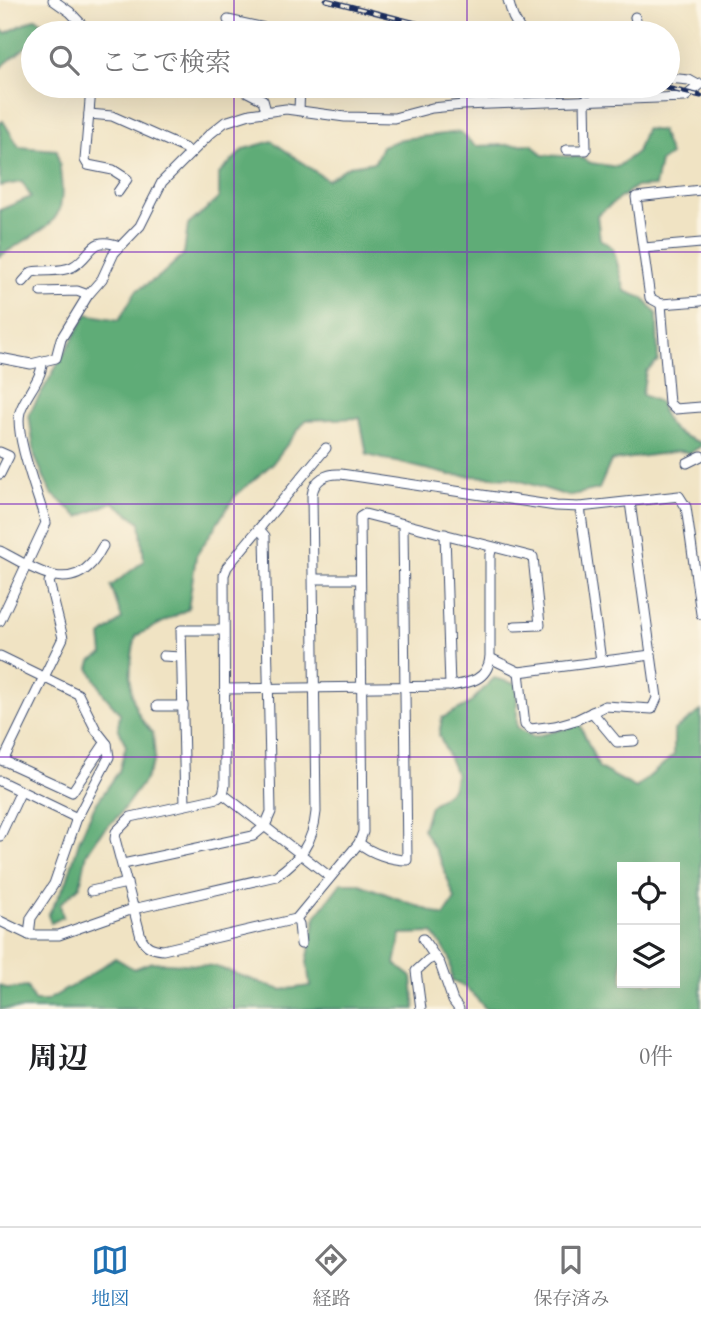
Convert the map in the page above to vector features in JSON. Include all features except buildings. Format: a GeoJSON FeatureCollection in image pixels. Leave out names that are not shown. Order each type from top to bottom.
{"type":"FeatureCollection","features":[{"type":"Feature","properties":{"kind":"street"},"geometry":{"type":"LineString","coordinates":[[53,0],[79,21]]}},
{"type":"Feature","properties":{"kind":"street"},"geometry":{"type":"LineString","coordinates":[[508,0],[515,21]]}},
{"type":"Feature","properties":{"kind":"street"},"geometry":{"type":"LineString","coordinates":[[635,17],[636,21]]}},
{"type":"Feature","properties":{"kind":"street"},"geometry":{"type":"LineString","coordinates":[[228,20],[233,21]]}},
{"type":"Feature","properties":{"kind":"street"},"geometry":{"type":"LineString","coordinates":[[680,79],[699,85],[691,94],[680,97]]}},
{"type":"Feature","properties":{"kind":"street"},"geometry":{"type":"LineString","coordinates":[[90,98],[85,160],[88,165],[113,170],[127,178],[118,192]]}},
{"type":"Feature","properties":{"kind":"street"},"geometry":{"type":"LineString","coordinates":[[258,98],[262,100],[266,111]]}},
{"type":"Feature","properties":{"kind":"street"},"geometry":{"type":"LineString","coordinates":[[299,110],[300,98]]}},
{"type":"Feature","properties":{"kind":"street"},"geometry":{"type":"LineString","coordinates":[[0,358],[42,363],[56,358],[61,339],[88,295],[102,279],[119,246],[140,226],[162,182],[209,134],[225,122],[266,111],[299,110],[345,117],[394,118],[432,108],[652,98]]}},
{"type":"Feature","properties":{"kind":"street"},"geometry":{"type":"LineString","coordinates":[[566,150],[586,150],[585,100]]}},
{"type":"Feature","properties":{"kind":"street"},"geometry":{"type":"LineString","coordinates":[[89,114],[112,116],[190,153]]}},
{"type":"Feature","properties":{"kind":"street"},"geometry":{"type":"LineString","coordinates":[[701,190],[636,197],[650,298],[661,304],[701,301]]}},
{"type":"Feature","properties":{"kind":"street"},"geometry":{"type":"LineString","coordinates":[[23,282],[32,272],[74,267],[99,243],[119,246]]}},
{"type":"Feature","properties":{"kind":"street"},"geometry":{"type":"LineString","coordinates":[[644,248],[701,243]]}},
{"type":"Feature","properties":{"kind":"street"},"geometry":{"type":"LineString","coordinates":[[41,292],[76,291],[88,295]]}},
{"type":"Feature","properties":{"kind":"street"},"geometry":{"type":"LineString","coordinates":[[661,304],[669,403],[675,409],[701,407]]}},
{"type":"Feature","properties":{"kind":"street"},"geometry":{"type":"LineString","coordinates":[[0,621],[46,523],[25,454],[19,421],[27,394],[42,370],[42,363]]}},
{"type":"Feature","properties":{"kind":"street"},"geometry":{"type":"LineString","coordinates":[[326,448],[223,575],[226,689],[223,794],[218,798],[131,817],[116,832],[115,839],[133,909],[145,944],[153,949],[163,950],[296,919],[359,843],[363,832],[360,517],[365,514],[533,557],[540,625],[515,626]]}},
{"type":"Feature","properties":{"kind":"street"},"geometry":{"type":"LineString","coordinates":[[0,452],[9,456],[0,474]]}},
{"type":"Feature","properties":{"kind":"street"},"geometry":{"type":"LineString","coordinates":[[687,463],[701,456]]}},
{"type":"Feature","properties":{"kind":"street"},"geometry":{"type":"LineString","coordinates":[[306,473],[317,482]]}},
{"type":"Feature","properties":{"kind":"street"},"geometry":{"type":"LineString","coordinates":[[0,921],[29,935],[59,935],[133,909],[276,876],[290,865],[310,842],[316,812],[312,495],[317,482],[331,473],[556,506],[580,507],[679,496],[683,500],[700,593],[701,614]]}},
{"type":"Feature","properties":{"kind":"street"},"geometry":{"type":"LineString","coordinates":[[519,672],[525,725],[531,729],[555,726],[610,705],[652,709],[657,698],[630,502]]}},
{"type":"Feature","properties":{"kind":"street"},"geometry":{"type":"LineString","coordinates":[[580,507],[601,662]]}},
{"type":"Feature","properties":{"kind":"street"},"geometry":{"type":"LineString","coordinates":[[359,843],[396,860],[407,860],[403,524]]}},
{"type":"Feature","properties":{"kind":"street"},"geometry":{"type":"LineString","coordinates":[[123,864],[253,836],[265,826],[271,812],[265,536],[260,528]]}},
{"type":"Feature","properties":{"kind":"street"},"geometry":{"type":"LineString","coordinates":[[445,534],[450,687]]}},
{"type":"Feature","properties":{"kind":"street"},"geometry":{"type":"LineString","coordinates":[[0,551],[58,579],[78,574],[91,565],[103,545]]}},
{"type":"Feature","properties":{"kind":"street"},"geometry":{"type":"LineString","coordinates":[[226,689],[450,687],[482,677],[489,668],[491,658],[489,555],[492,547]]}},
{"type":"Feature","properties":{"kind":"street"},"geometry":{"type":"LineString","coordinates":[[51,577],[49,582],[62,638],[2,760],[72,792],[107,744]]}},
{"type":"Feature","properties":{"kind":"street"},"geometry":{"type":"LineString","coordinates":[[314,579],[360,579]]}},
{"type":"Feature","properties":{"kind":"street"},"geometry":{"type":"LineString","coordinates":[[185,805],[181,630],[223,630]]}},
{"type":"Feature","properties":{"kind":"street"},"geometry":{"type":"LineString","coordinates":[[491,658],[519,672],[651,655]]}},
{"type":"Feature","properties":{"kind":"street"},"geometry":{"type":"LineString","coordinates":[[0,656],[78,695],[96,730],[107,744],[109,757],[77,818],[54,884],[31,918],[29,935]]}},
{"type":"Feature","properties":{"kind":"street"},"geometry":{"type":"LineString","coordinates":[[163,656],[181,657]]}},
{"type":"Feature","properties":{"kind":"street"},"geometry":{"type":"LineString","coordinates":[[157,706],[183,706]]}},
{"type":"Feature","properties":{"kind":"street"},"geometry":{"type":"LineString","coordinates":[[592,712],[617,742],[634,741]]}},
{"type":"Feature","properties":{"kind":"street"},"geometry":{"type":"LineString","coordinates":[[0,781],[77,818]]}},
{"type":"Feature","properties":{"kind":"street"},"geometry":{"type":"LineString","coordinates":[[0,836],[21,791]]}},
{"type":"Feature","properties":{"kind":"street"},"geometry":{"type":"LineString","coordinates":[[223,794],[330,877]]}},
{"type":"Feature","properties":{"kind":"street"},"geometry":{"type":"LineString","coordinates":[[90,891],[127,883]]}},
{"type":"Feature","properties":{"kind":"street"},"geometry":{"type":"LineString","coordinates":[[296,919],[301,944]]}},
{"type":"Feature","properties":{"kind":"street"},"geometry":{"type":"LineString","coordinates":[[423,939],[435,957],[458,1009]]}},
{"type":"Feature","properties":{"kind":"street"},"geometry":{"type":"LineString","coordinates":[[421,1009],[416,971],[435,957]]}},
{"type":"Feature","properties":{"kind":"green space"},"geometry":{"type":"Polygon","coordinates":[[[21,26],[21,51],[0,68],[0,29],[6,33],[21,26]]]}},
{"type":"Feature","properties":{"kind":"green space"},"geometry":{"type":"Polygon","coordinates":[[[3,121],[19,147],[57,150],[62,194],[55,218],[47,226],[0,256],[0,210],[31,197],[22,182],[0,186],[0,122],[3,121]]]}},
{"type":"Feature","properties":{"kind":"green space"},"geometry":{"type":"Polygon","coordinates":[[[645,129],[661,131],[670,155],[660,162],[655,186],[635,187],[597,215],[600,239],[613,248],[625,291],[643,298],[657,314],[658,361],[646,371],[642,395],[659,402],[669,425],[684,436],[701,443],[701,446],[690,453],[680,451],[611,461],[599,489],[568,496],[511,478],[450,475],[367,455],[360,418],[306,420],[272,464],[235,496],[196,556],[188,609],[136,636],[130,674],[133,700],[137,712],[153,733],[155,759],[146,778],[87,853],[80,886],[60,904],[63,917],[51,923],[48,915],[67,881],[80,838],[94,807],[119,771],[126,746],[118,727],[120,713],[105,696],[89,668],[91,661],[103,654],[101,636],[122,619],[111,586],[144,561],[140,522],[113,502],[79,517],[51,493],[35,457],[29,414],[87,314],[119,320],[136,291],[160,276],[184,254],[188,225],[219,198],[219,174],[244,149],[272,141],[327,180],[349,166],[375,162],[382,146],[402,139],[460,132],[475,146],[532,144],[542,155],[579,157],[591,163],[617,167],[637,152],[645,129]]]}},
{"type":"Feature","properties":{"kind":"green space"},"geometry":{"type":"Polygon","coordinates":[[[494,678],[517,684],[517,727],[533,737],[580,725],[599,768],[636,788],[674,755],[674,730],[701,711],[701,1009],[486,1009],[467,988],[452,981],[450,958],[433,933],[401,934],[395,964],[412,977],[415,1009],[0,1009],[0,985],[8,989],[27,987],[34,1001],[46,1001],[115,958],[134,969],[152,962],[214,966],[281,990],[310,986],[307,962],[316,916],[341,883],[357,883],[444,916],[455,899],[440,859],[423,829],[430,806],[452,789],[456,774],[439,735],[442,718],[469,704],[494,678]]]}},
{"type":"Feature","properties":{"kind":"railway"},"geometry":{"type":"LineString","coordinates":[[326,0],[408,21]]}},
{"type":"Feature","properties":{"kind":"railway"},"geometry":{"type":"LineString","coordinates":[[680,91],[701,96]]}}]}
